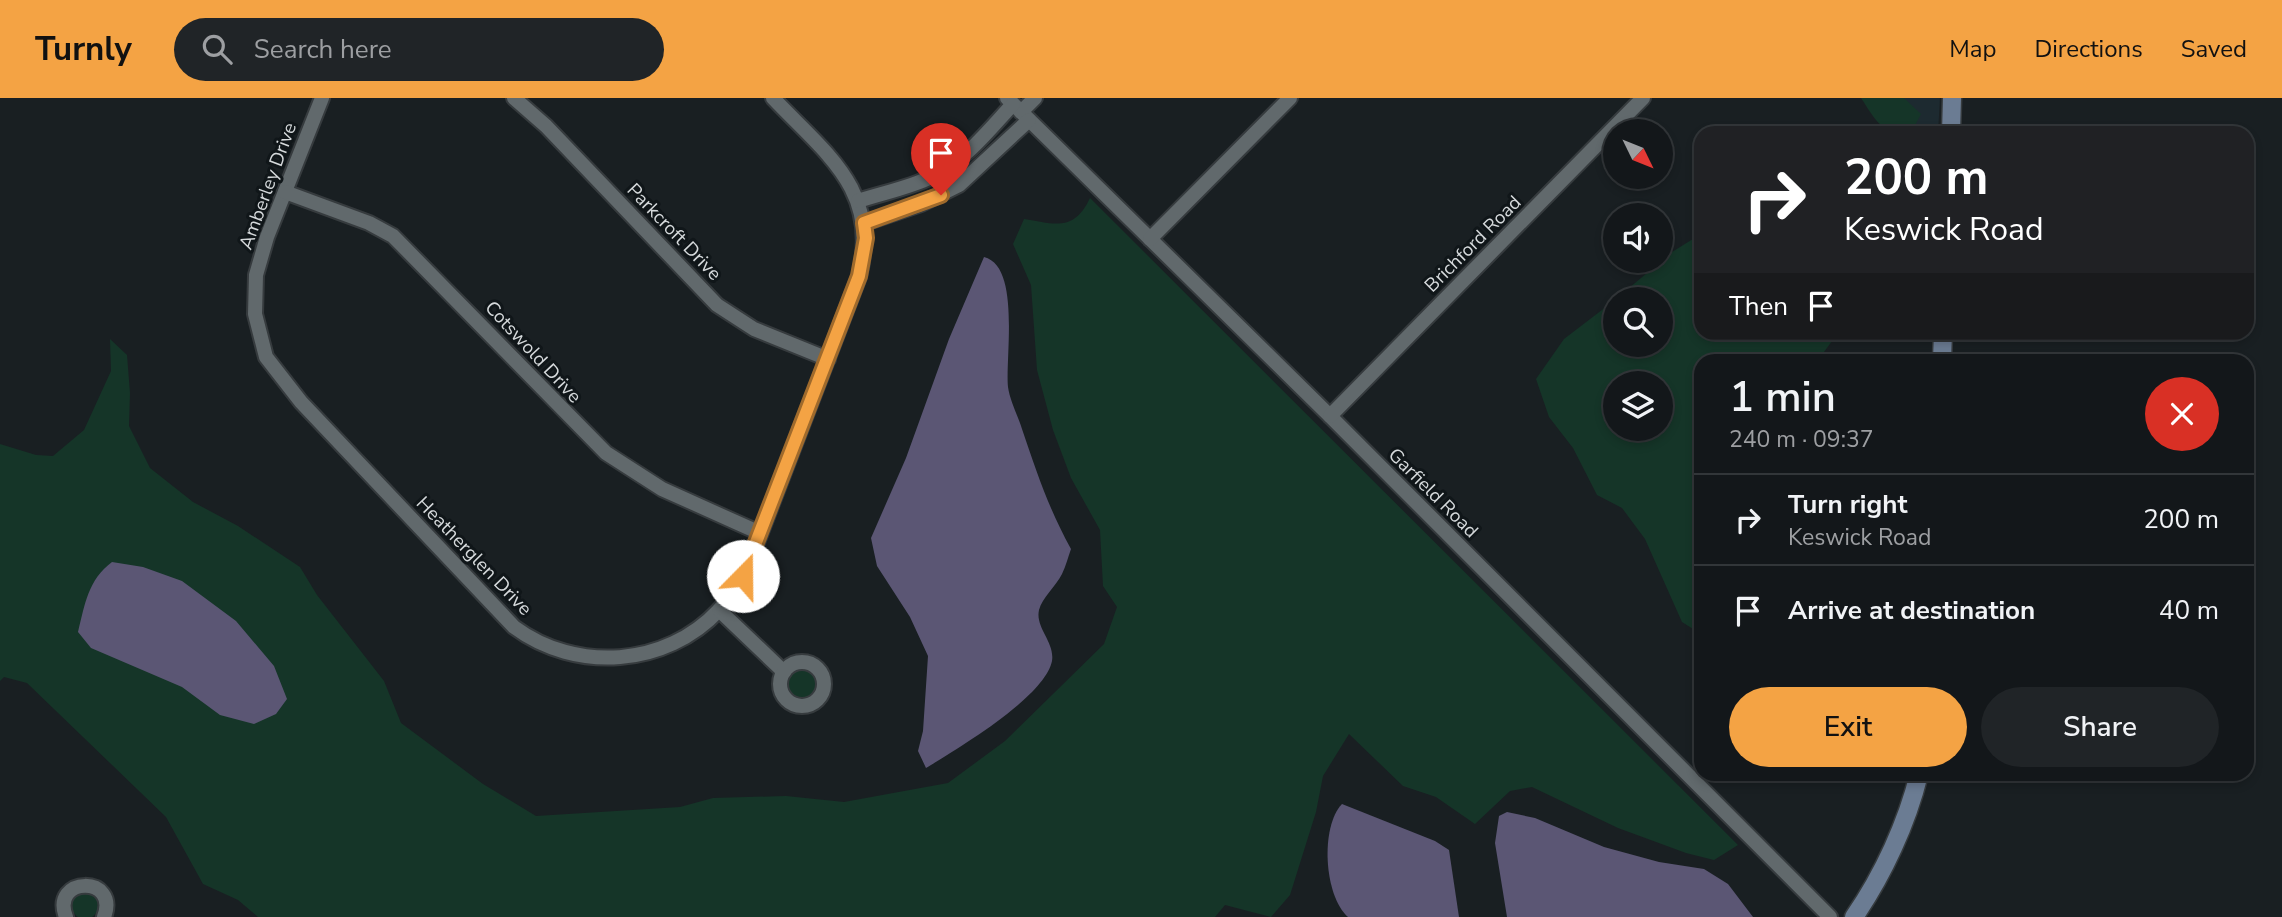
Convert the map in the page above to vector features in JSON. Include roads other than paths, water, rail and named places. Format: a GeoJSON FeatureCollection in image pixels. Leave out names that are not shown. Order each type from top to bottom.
{"type":"FeatureCollection","features":[{"type":"Feature","properties":{"kind":"main road"},"geometry":{"type":"LineString","coordinates":[[1951,126],[1952,98]]}},
{"type":"Feature","properties":{"kind":"main road"},"geometry":{"type":"LineString","coordinates":[[1854,917],[1868,896],[1891,849],[1916,781]]}},
{"type":"Feature","properties":{"kind":"street","name":"Amberley Drive"},"geometry":{"type":"LineString","coordinates":[[259,331],[255,314],[256,275],[322,98]]}},
{"type":"Feature","properties":{"kind":"street","name":"Parkcroft Drive"},"geometry":{"type":"LineString","coordinates":[[514,98],[545,126],[717,304],[754,330],[828,359]]}},
{"type":"Feature","properties":{"kind":"street"},"geometry":{"type":"LineString","coordinates":[[773,98],[843,173],[861,211]]}},
{"type":"Feature","properties":{"kind":"street"},"geometry":{"type":"LineString","coordinates":[[861,211],[946,169],[1017,109],[1035,98]]}},
{"type":"Feature","properties":{"kind":"street"},"geometry":{"type":"LineString","coordinates":[[1150,239],[1290,98]]}},
{"type":"Feature","properties":{"kind":"street","name":"Brichford Road"},"geometry":{"type":"LineString","coordinates":[[1330,416],[1643,98]]}},
{"type":"Feature","properties":{"kind":"street"},"geometry":{"type":"LineString","coordinates":[[861,211],[921,204],[959,185],[1017,109]]}},
{"type":"Feature","properties":{"kind":"street","name":"Garfield Road"},"geometry":{"type":"LineString","coordinates":[[1017,109],[1330,416],[1694,781]]}},
{"type":"Feature","properties":{"kind":"street","name":"Cotswold Drive"},"geometry":{"type":"LineString","coordinates":[[285,192],[369,223],[393,236],[606,453],[662,489],[760,533]]}},
{"type":"Feature","properties":{"kind":"street","name":"Heatherglen Drive"},"geometry":{"type":"LineString","coordinates":[[259,331],[273,369],[301,402],[514,627],[542,645],[591,658],[631,656],[673,645],[698,629],[719,610],[743,576],[859,276],[866,238],[861,211]]}},
{"type":"Feature","properties":{"kind":"street"},"geometry":{"type":"LineString","coordinates":[[719,610],[784,672]]}},
{"type":"Feature","properties":{"kind":"street","name":"Garfield Road"},"geometry":{"type":"LineString","coordinates":[[1694,781],[1830,917]]}},
{"type":"Feature","properties":{"kind":"street"},"geometry":{"type":"LineString","coordinates":[[66,917],[63,906],[68,893],[74,888],[88,885],[105,897],[107,904],[104,917]]}}]}
